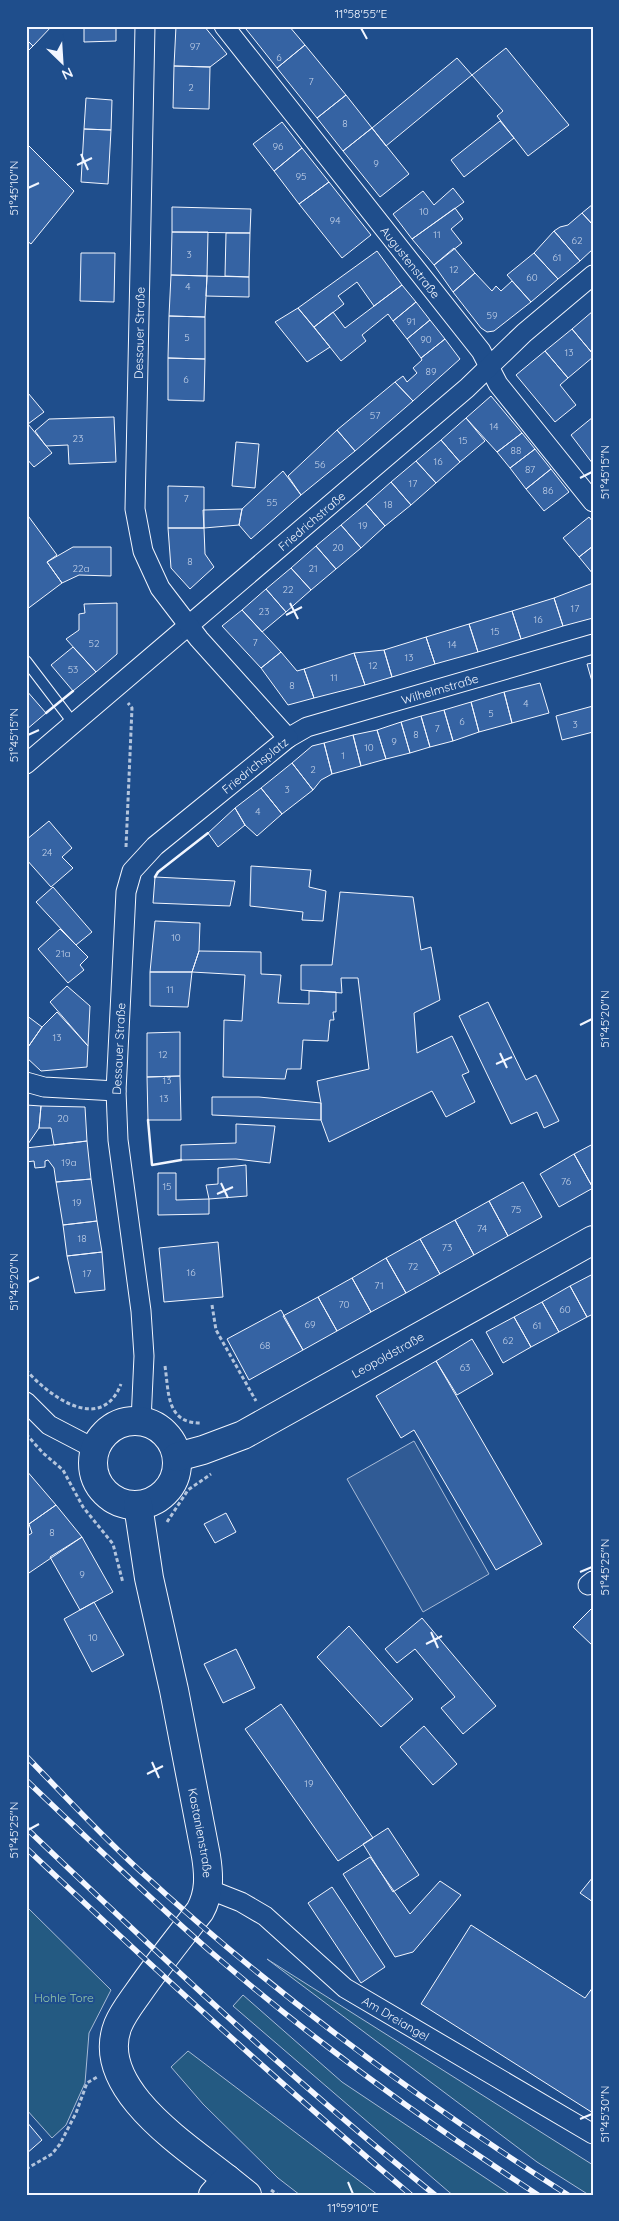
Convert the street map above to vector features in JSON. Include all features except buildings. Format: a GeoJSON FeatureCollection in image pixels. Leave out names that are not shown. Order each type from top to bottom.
{"type":"FeatureCollection","features":[{"type":"Feature","properties":{"kind":"main road","name":"Leopoldstraße"},"geometry":{"type":"LineString","coordinates":[[177,1457],[210,1448],[243,1435],[268,1422],[593,1240]]}},
{"type":"Feature","properties":{"kind":"main road"},"geometry":{"type":"LineString","coordinates":[[125,1421],[141,1421],[158,1427],[165,1433],[171,1440],[177,1457],[175,1477],[168,1489],[157,1499],[138,1505],[120,1502],[112,1498],[99,1485],[93,1467],[95,1449],[103,1434],[125,1421]]}},
{"type":"Feature","properties":{"kind":"main road","name":"Kastanienstraße"},"geometry":{"type":"LineString","coordinates":[[138,1505],[149,1578],[174,1690],[206,1856],[208,1889],[200,1911],[123,2014],[113,2048],[114,2058],[120,2075],[134,2098],[229,2190]]}},
{"type":"Feature","properties":{"kind":"street","name":"Dessauer Straße"},"geometry":{"type":"LineString","coordinates":[[145,26],[135,509],[143,551],[151,570],[160,588],[188,626]]}},
{"type":"Feature","properties":{"kind":"street","name":"Augustenstraße"},"geometry":{"type":"LineString","coordinates":[[224,26],[481,351],[498,384],[593,502]]}},
{"type":"Feature","properties":{"kind":"street","name":"Friedrichstraße"},"geometry":{"type":"LineString","coordinates":[[26,764],[467,388],[524,333],[593,275]]}},
{"type":"Feature","properties":{"kind":"street","name":"Friedrichsplatz"},"geometry":{"type":"LineString","coordinates":[[132,871],[154,846],[288,738],[188,626]]}},
{"type":"Feature","properties":{"kind":"street","name":"Wilhelmstraße"},"geometry":{"type":"LineString","coordinates":[[288,738],[307,727],[593,644]]}},
{"type":"Feature","properties":{"kind":"street","name":"Dessauer Straße"},"geometry":{"type":"LineString","coordinates":[[132,871],[124,908],[116,1091],[118,1140],[141,1310],[144,1356],[141,1421]]}},
{"type":"Feature","properties":{"kind":"street"},"geometry":{"type":"LineString","coordinates":[[26,1082],[44,1087],[116,1091]]}},
{"type":"Feature","properties":{"kind":"street"},"geometry":{"type":"LineString","coordinates":[[26,1402],[49,1425],[95,1449]]}},
{"type":"Feature","properties":{"kind":"street","name":"Am Dreiangel"},"geometry":{"type":"LineString","coordinates":[[208,1889],[241,1902],[265,1916],[345,1988],[593,2134]]}},
{"type":"Feature","properties":{"kind":"lane"},"geometry":{"type":"LineString","coordinates":[[26,661],[74,724]]}},
{"type":"Feature","properties":{"kind":"path"},"geometry":{"type":"LineString","coordinates":[[115,688],[132,708],[126,843],[123,862],[132,871]]}},
{"type":"Feature","properties":{"kind":"path"},"geometry":{"type":"LineString","coordinates":[[212,1305],[216,1330],[268,1422]]}},
{"type":"Feature","properties":{"kind":"path"},"geometry":{"type":"LineString","coordinates":[[144,1356],[164,1358],[170,1400],[175,1414],[183,1421],[192,1424],[204,1423],[210,1448],[221,1467],[188,1490],[167,1520],[166,1529]]}},
{"type":"Feature","properties":{"kind":"path"},"geometry":{"type":"LineString","coordinates":[[26,1370],[34,1380],[61,1400],[86,1410],[99,1408],[109,1403],[116,1396]]}},
{"type":"Feature","properties":{"kind":"path"},"geometry":{"type":"LineString","coordinates":[[26,1434],[43,1453],[63,1470],[84,1507],[113,1544],[124,1586]]}},
{"type":"Feature","properties":{"kind":"path"},"geometry":{"type":"LineString","coordinates":[[26,2169],[52,2154],[60,2144],[76,2113],[87,2083],[103,2074]]}},
{"type":"Feature","properties":{"kind":"green space","name":"Hohle Tore"},"geometry":{"type":"Polygon","coordinates":[[[26,1906],[111,1990],[89,2033],[85,2083],[66,2125],[52,2138],[26,2109],[26,1906]]]}},
{"type":"Feature","properties":{"kind":"green space"},"geometry":{"type":"Polygon","coordinates":[[[267,1959],[593,2165],[593,2195],[589,2195],[537,2162],[267,1959]]]}},
{"type":"Feature","properties":{"kind":"green space"},"geometry":{"type":"Polygon","coordinates":[[[243,1995],[342,2082],[511,2195],[453,2195],[233,2006],[243,1995]]]}},
{"type":"Feature","properties":{"kind":"green space"},"geometry":{"type":"Polygon","coordinates":[[[188,2051],[378,2195],[300,2195],[278,2178],[203,2104],[171,2067],[188,2051]]]}},
{"type":"Feature","properties":{"kind":"shaded area"},"geometry":{"type":"Polygon","coordinates":[[[414,1441],[489,1574],[423,1612],[347,1479],[414,1441]]]}},
{"type":"Feature","properties":{"kind":"railway"},"geometry":{"type":"LineString","coordinates":[[26,1756],[124,1855],[188,1914],[240,1958],[292,2000],[400,2081],[568,2195]]}},
{"type":"Feature","properties":{"kind":"railway"},"geometry":{"type":"LineString","coordinates":[[26,1780],[187,1931],[250,1985],[370,2079],[538,2195]]}},
{"type":"Feature","properties":{"kind":"railway"},"geometry":{"type":"LineString","coordinates":[[26,1828],[125,1922],[278,2062],[435,2195]]}},
{"type":"Feature","properties":{"kind":"railway"},"geometry":{"type":"LineString","coordinates":[[26,1848],[216,2024],[411,2195]]}},
{"type":"Feature","properties":{"kind":"wall"},"geometry":{"type":"LineString","coordinates":[[46,713],[73,691]]}},
{"type":"Feature","properties":{"kind":"wall"},"geometry":{"type":"LineString","coordinates":[[155,877],[158,872],[208,833]]}},
{"type":"Feature","properties":{"kind":"wall"},"geometry":{"type":"LineString","coordinates":[[148,1120],[152,1165],[181,1160]]}}]}
